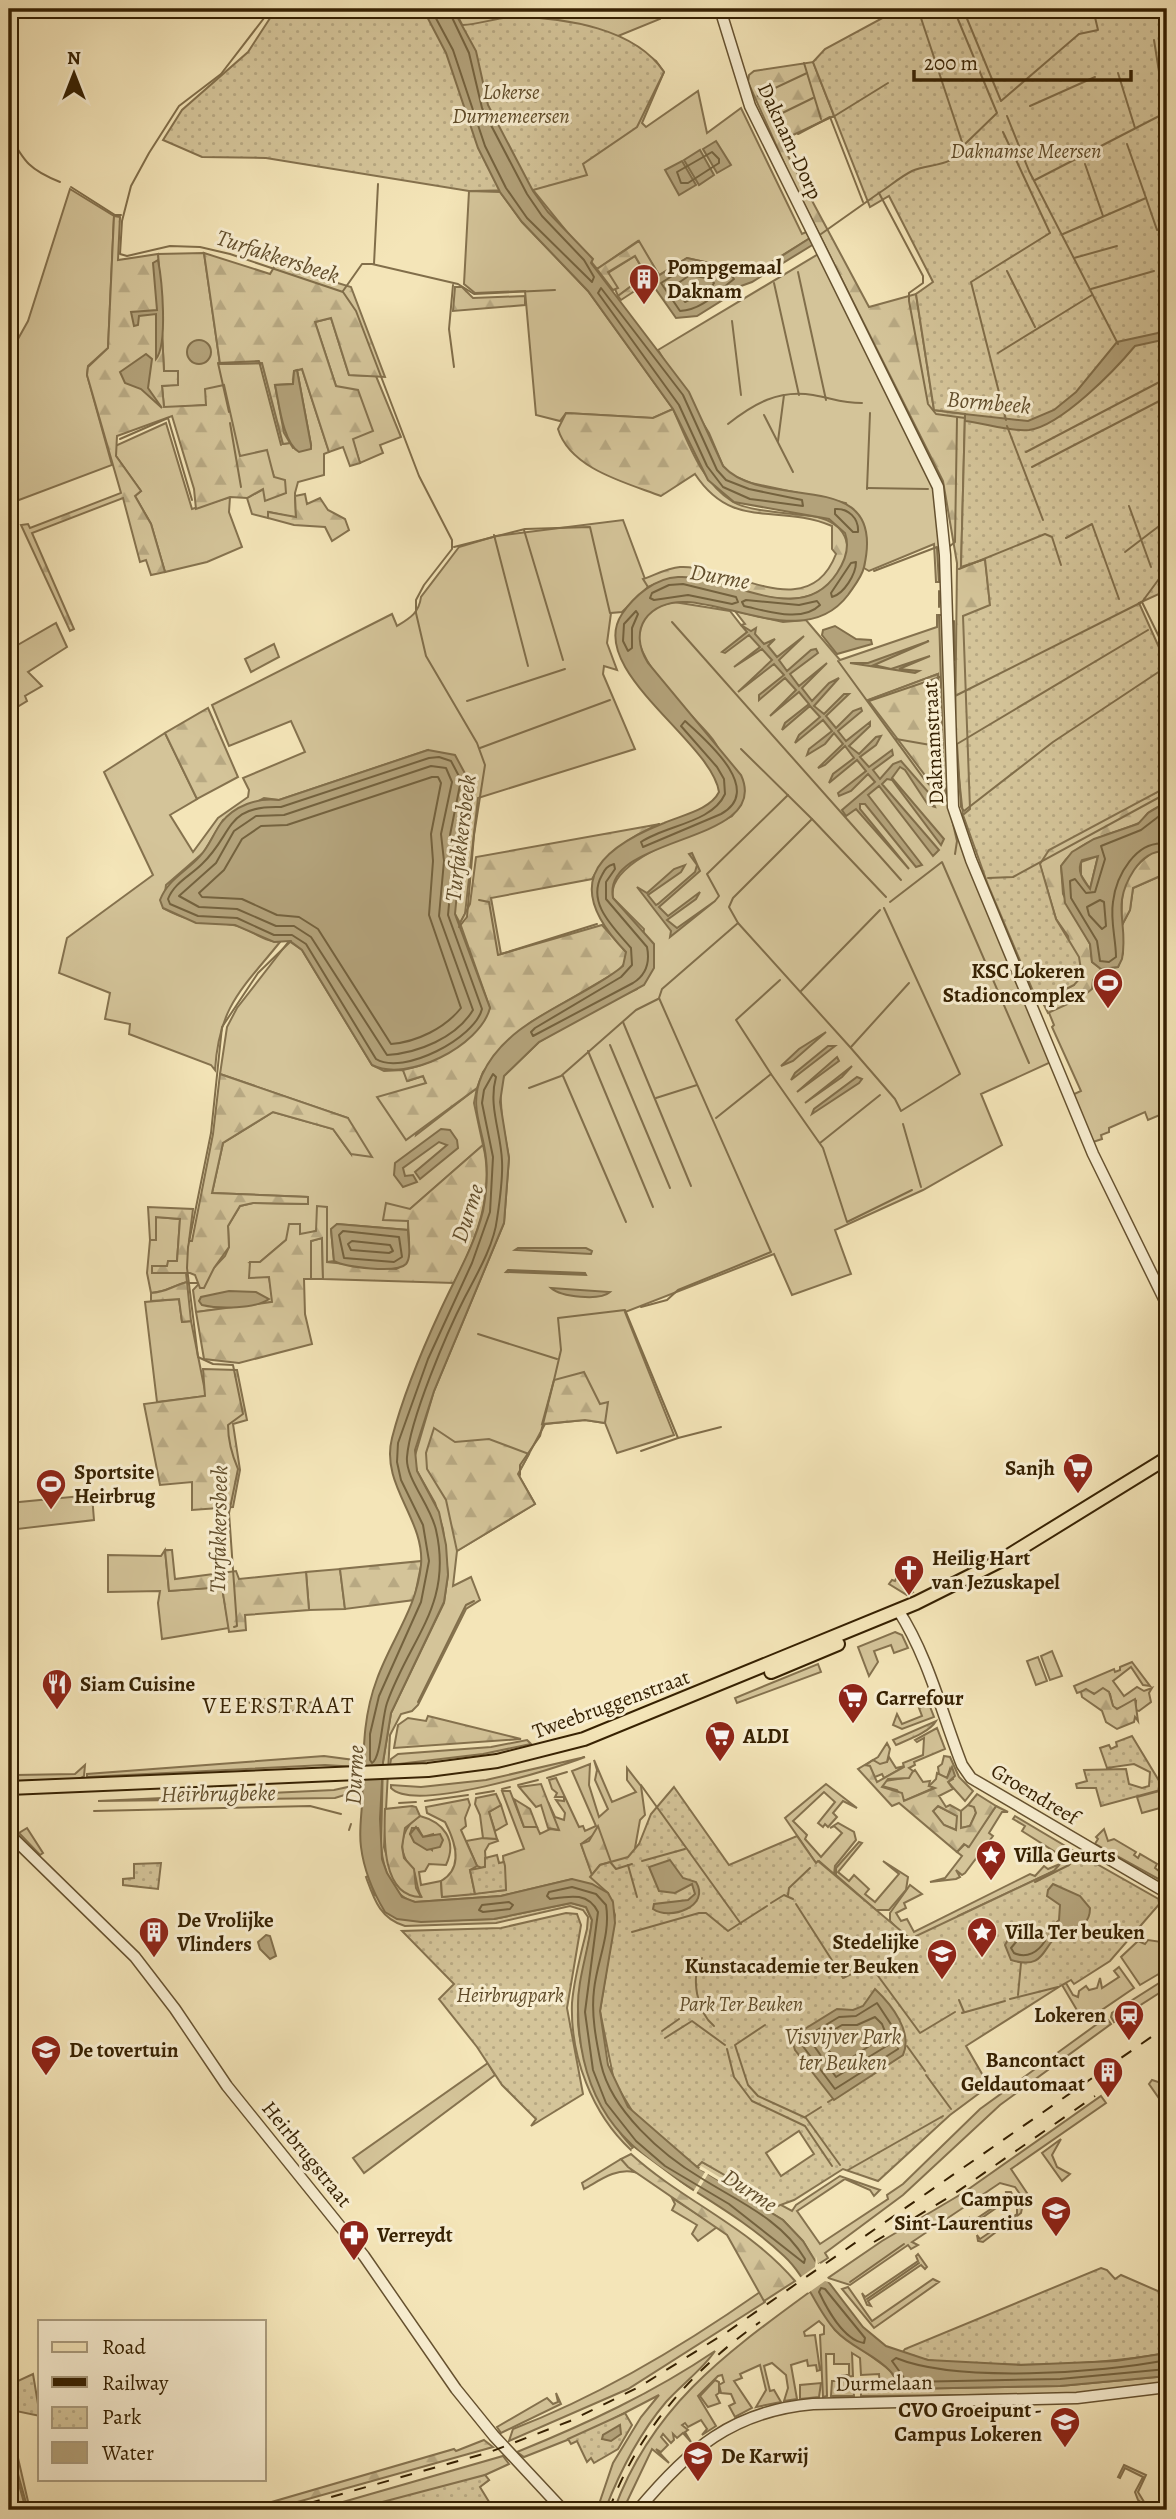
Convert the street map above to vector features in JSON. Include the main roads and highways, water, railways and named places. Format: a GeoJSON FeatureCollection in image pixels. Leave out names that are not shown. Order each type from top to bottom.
{"type":"FeatureCollection","features":[{"type":"Feature","properties":{"kind":"main road"},"geometry":{"type":"LineString","coordinates":[[900,1613],[1000,1561],[1167,1458]]}},
{"type":"Feature","properties":{"kind":"main road"},"geometry":{"type":"LineString","coordinates":[[900,1613],[1003,1568],[1167,1466]]}},
{"type":"Feature","properties":{"kind":"main road","name":"Tweebruggenstraat"},"geometry":{"type":"LineString","coordinates":[[9,1795],[390,1775],[494,1761],[573,1742],[900,1613]]}},
{"type":"Feature","properties":{"kind":"main road","name":"Tweebruggenstraat"},"geometry":{"type":"LineString","coordinates":[[9,1787],[356,1777]]}},
{"type":"Feature","properties":{"kind":"water"},"geometry":{"type":"Polygon","coordinates":[[[423,9],[453,9],[476,51],[488,105],[533,191],[548,212],[593,259],[591,263],[689,392],[723,466],[743,480],[842,502],[858,514],[867,535],[864,567],[858,581],[832,610],[813,618],[793,621],[772,619],[687,602],[661,606],[645,619],[641,629],[642,651],[648,663],[741,775],[744,798],[733,815],[711,828],[632,862],[616,877],[613,898],[654,944],[654,968],[644,985],[539,1042],[504,1076],[500,1102],[509,1158],[504,1223],[434,1391],[415,1450],[417,1471],[439,1512],[446,1545],[448,1575],[444,1602],[391,1713],[383,1762],[380,1819],[382,1859],[402,1897],[415,1902],[501,1896],[572,1879],[592,1884],[608,1893],[613,1902],[615,1923],[600,2011],[608,2065],[628,2107],[697,2167],[783,2220],[803,2241],[827,2280],[863,2327],[886,2346],[928,2360],[1021,2365],[1116,2361],[1167,2353],[1167,2376],[1060,2386],[902,2389],[884,2365],[848,2342],[835,2330],[799,2273],[784,2256],[749,2227],[648,2158],[620,2133],[598,2101],[584,2061],[578,2009],[579,1987],[592,1920],[586,1907],[571,1903],[494,1919],[421,1922],[397,1919],[385,1912],[367,1873],[362,1856],[360,1831],[368,1710],[383,1665],[414,1595],[421,1565],[416,1532],[392,1471],[392,1438],[414,1373],[470,1249],[483,1211],[487,1165],[476,1107],[478,1086],[494,1055],[509,1039],[526,1025],[623,966],[626,952],[607,930],[596,909],[592,891],[594,875],[603,860],[639,834],[702,808],[719,792],[711,772],[696,751],[654,705],[621,658],[615,635],[622,614],[653,584],[678,577],[698,578],[784,599],[804,597],[822,589],[837,573],[847,549],[845,533],[829,519],[734,502],[708,480],[673,409],[588,291],[522,222],[500,192],[478,148],[446,53],[423,9]]]}},
{"type":"Feature","properties":{"kind":"water"},"geometry":{"type":"Polygon","coordinates":[[[716,141],[731,165],[717,173],[703,149],[716,141]]]}},
{"type":"Feature","properties":{"kind":"water"},"geometry":{"type":"Polygon","coordinates":[[[700,150],[714,175],[699,185],[684,160],[700,150]]]}},
{"type":"Feature","properties":{"kind":"water"},"geometry":{"type":"Polygon","coordinates":[[[682,161],[696,185],[679,195],[665,170],[682,161]]]}},
{"type":"Feature","properties":{"kind":"water"},"geometry":{"type":"Polygon","coordinates":[[[810,238],[814,244],[752,282],[727,291],[729,296],[697,316],[676,318],[650,281],[687,258],[755,273],[810,238]]]}},
{"type":"Feature","properties":{"kind":"water"},"geometry":{"type":"Polygon","coordinates":[[[158,260],[163,326],[160,351],[156,359],[156,314],[139,316],[138,325],[134,326],[131,312],[157,310],[153,263],[158,260]]]}},
{"type":"Feature","properties":{"kind":"water"},"geometry":{"type":"Polygon","coordinates":[[[1167,331],[1167,339],[1135,346],[1086,396],[1056,419],[1042,426],[1029,430],[1005,429],[965,421],[965,414],[1028,421],[1054,410],[1076,392],[1117,342],[1167,331]]]}},
{"type":"Feature","properties":{"kind":"water"},"geometry":{"type":"Polygon","coordinates":[[[199,340],[210,347],[211,352],[204,363],[199,364],[188,357],[187,352],[194,341],[199,340]]]}},
{"type":"Feature","properties":{"kind":"water"},"geometry":{"type":"Polygon","coordinates":[[[146,354],[152,359],[148,388],[162,408],[141,389],[125,383],[120,372],[146,354]]]}},
{"type":"Feature","properties":{"kind":"water"},"geometry":{"type":"Polygon","coordinates":[[[297,370],[311,445],[311,449],[299,452],[285,432],[275,385],[293,384],[294,371],[297,370]]]}},
{"type":"Feature","properties":{"kind":"water"},"geometry":{"type":"Polygon","coordinates":[[[741,625],[751,631],[756,628],[755,634],[764,644],[775,639],[768,646],[777,657],[804,636],[779,660],[787,671],[811,650],[816,649],[818,653],[790,674],[799,686],[827,663],[802,688],[812,701],[829,683],[839,678],[814,706],[824,714],[844,694],[849,694],[826,716],[836,728],[853,711],[861,708],[862,711],[838,731],[846,741],[870,722],[870,726],[849,746],[859,754],[876,737],[881,736],[876,745],[860,757],[869,767],[892,750],[893,755],[873,770],[880,779],[893,764],[901,761],[929,793],[935,807],[928,805],[905,770],[900,767],[892,778],[944,839],[941,845],[892,780],[887,779],[882,784],[939,850],[933,856],[879,786],[868,795],[922,865],[916,867],[865,804],[860,804],[860,809],[909,869],[856,809],[846,816],[842,810],[875,782],[868,774],[851,791],[839,796],[838,793],[866,771],[857,760],[829,783],[833,774],[854,758],[845,746],[818,768],[843,744],[834,733],[825,744],[807,755],[809,749],[832,731],[823,720],[795,743],[799,735],[820,717],[810,706],[782,730],[785,723],[809,704],[799,692],[770,716],[796,690],[785,678],[759,700],[759,695],[784,675],[774,664],[738,692],[772,660],[762,649],[734,667],[760,647],[749,635],[725,653],[722,652],[747,632],[741,625]]]}},
{"type":"Feature","properties":{"kind":"water"},"geometry":{"type":"Polygon","coordinates":[[[835,626],[856,639],[871,640],[872,644],[837,654],[822,635],[823,630],[835,626]]]}},
{"type":"Feature","properties":{"kind":"water"},"geometry":{"type":"Polygon","coordinates":[[[929,641],[874,665],[891,669],[930,656],[899,669],[919,671],[915,673],[850,663],[868,663],[929,641]]]}},
{"type":"Feature","properties":{"kind":"water"},"geometry":{"type":"Polygon","coordinates":[[[428,750],[455,755],[468,779],[457,835],[460,861],[455,914],[490,1008],[472,1035],[440,1058],[404,1069],[387,1069],[372,1065],[302,950],[290,941],[274,942],[235,925],[196,923],[163,908],[160,900],[172,881],[203,852],[226,817],[240,807],[263,800],[279,800],[428,750]]]}},
{"type":"Feature","properties":{"kind":"water"},"geometry":{"type":"Polygon","coordinates":[[[1167,802],[1167,851],[1148,856],[1134,870],[1123,894],[1122,959],[1118,967],[1101,969],[1092,962],[1090,944],[1065,903],[1061,866],[1072,852],[1094,839],[1138,824],[1148,813],[1167,802]],[[1098,856],[1082,860],[1080,864],[1081,875],[1090,889],[1098,856]]]}},
{"type":"Feature","properties":{"kind":"water"},"geometry":{"type":"Polygon","coordinates":[[[692,853],[700,871],[659,907],[668,916],[700,892],[696,899],[667,920],[677,928],[715,901],[670,937],[671,931],[637,887],[647,893],[674,869],[685,865],[681,872],[648,895],[658,904],[695,872],[697,865],[689,854],[692,853]]]}},
{"type":"Feature","properties":{"kind":"water"},"geometry":{"type":"Polygon","coordinates":[[[826,1032],[793,1061],[781,1066],[799,1049],[826,1032]]]}},
{"type":"Feature","properties":{"kind":"water"},"geometry":{"type":"Polygon","coordinates":[[[828,1046],[835,1046],[791,1080],[795,1073],[828,1046]]]}},
{"type":"Feature","properties":{"kind":"water"},"geometry":{"type":"Polygon","coordinates":[[[837,1057],[839,1061],[797,1092],[837,1057]]]}},
{"type":"Feature","properties":{"kind":"water"},"geometry":{"type":"Polygon","coordinates":[[[852,1066],[842,1077],[805,1103],[852,1066]]]}},
{"type":"Feature","properties":{"kind":"water"},"geometry":{"type":"Polygon","coordinates":[[[857,1077],[862,1079],[859,1083],[812,1114],[814,1109],[857,1077]]]}},
{"type":"Feature","properties":{"kind":"water"},"geometry":{"type":"Polygon","coordinates":[[[441,1129],[450,1130],[457,1140],[458,1148],[420,1179],[415,1172],[447,1145],[439,1142],[403,1168],[405,1176],[413,1175],[417,1182],[403,1187],[394,1175],[395,1163],[441,1129]]]}},
{"type":"Feature","properties":{"kind":"water"},"geometry":{"type":"Polygon","coordinates":[[[337,1224],[408,1230],[408,1261],[401,1267],[382,1269],[334,1261],[331,1229],[337,1224]]]}},
{"type":"Feature","properties":{"kind":"water"},"geometry":{"type":"Polygon","coordinates":[[[586,1248],[592,1251],[591,1254],[515,1250],[586,1248]]]}},
{"type":"Feature","properties":{"kind":"water"},"geometry":{"type":"Polygon","coordinates":[[[506,1272],[585,1273],[586,1275],[506,1272]]]}},
{"type":"Feature","properties":{"kind":"water"},"geometry":{"type":"Polygon","coordinates":[[[551,1288],[610,1292],[605,1295],[580,1297],[563,1294],[551,1288]]]}},
{"type":"Feature","properties":{"kind":"water"},"geometry":{"type":"Polygon","coordinates":[[[229,1291],[256,1292],[269,1299],[255,1305],[237,1307],[202,1305],[199,1301],[201,1297],[229,1291]]]}},
{"type":"Feature","properties":{"kind":"water"},"geometry":{"type":"Polygon","coordinates":[[[416,1827],[423,1837],[440,1834],[443,1840],[440,1847],[427,1850],[414,1842],[410,1834],[416,1827]]]}},
{"type":"Feature","properties":{"kind":"water"},"geometry":{"type":"Polygon","coordinates":[[[670,1860],[683,1878],[696,1882],[699,1891],[693,1904],[678,1912],[669,1913],[653,1909],[654,1904],[688,1900],[695,1894],[692,1884],[675,1893],[659,1891],[649,1867],[670,1860]]]}},
{"type":"Feature","properties":{"kind":"water"},"geometry":{"type":"Polygon","coordinates":[[[1053,1884],[1080,1896],[1090,1908],[1087,1920],[1053,1939],[1037,1960],[1011,1960],[1005,1945],[1013,1934],[1023,1929],[1048,1931],[1059,1920],[1060,1905],[1047,1896],[1053,1884]]]}},
{"type":"Feature","properties":{"kind":"water"},"geometry":{"type":"Polygon","coordinates":[[[266,1935],[270,1936],[276,1956],[270,1959],[260,1949],[258,1942],[266,1935]]]}},
{"type":"Feature","properties":{"kind":"water","name":"Visvijver Park ter Beuken"},"geometry":{"type":"Polygon","coordinates":[[[875,1989],[894,2011],[903,2028],[903,2055],[834,2100],[795,2050],[792,2040],[795,2035],[837,2009],[853,2010],[863,2006],[875,1989]]]}},
{"type":"Feature","properties":{"kind":"water"},"geometry":{"type":"Polygon","coordinates":[[[620,2425],[621,2434],[611,2441],[602,2439],[603,2435],[620,2425]]]}},
{"type":"Feature","properties":{"kind":"waterway","name":"Turfakkersbeek"},"geometry":{"type":"LineString","coordinates":[[271,9],[221,74],[179,106],[149,153],[131,186],[122,221],[120,254],[127,256],[170,246],[200,247],[230,254],[343,292],[356,311],[419,476],[452,540],[452,549],[424,585],[416,600],[416,613],[426,656],[477,743],[485,765],[474,835],[467,917],[459,927]]}},
{"type":"Feature","properties":{"kind":"waterway","name":"Bormbeek"},"geometry":{"type":"LineString","coordinates":[[879,193],[912,171],[954,158],[963,145],[918,9]]}},
{"type":"Feature","properties":{"kind":"waterway"},"geometry":{"type":"LineString","coordinates":[[963,9],[1001,101],[1079,34],[1098,30],[1094,13],[1098,9]]}},
{"type":"Feature","properties":{"kind":"waterway"},"geometry":{"type":"LineString","coordinates":[[957,17],[997,113],[964,145]]}},
{"type":"Feature","properties":{"kind":"waterway"},"geometry":{"type":"LineString","coordinates":[[1154,40],[1167,122]]}},
{"type":"Feature","properties":{"kind":"waterway"},"geometry":{"type":"LineString","coordinates":[[804,63],[821,119]]}},
{"type":"Feature","properties":{"kind":"waterway"},"geometry":{"type":"LineString","coordinates":[[758,96],[807,73]]}},
{"type":"Feature","properties":{"kind":"waterway"},"geometry":{"type":"LineString","coordinates":[[1118,73],[1135,128]]}},
{"type":"Feature","properties":{"kind":"waterway"},"geometry":{"type":"LineString","coordinates":[[1030,106],[1095,77]]}},
{"type":"Feature","properties":{"kind":"waterway"},"geometry":{"type":"LineString","coordinates":[[833,117],[888,83]]}},
{"type":"Feature","properties":{"kind":"waterway"},"geometry":{"type":"LineString","coordinates":[[770,119],[813,98]]}},
{"type":"Feature","properties":{"kind":"waterway"},"geometry":{"type":"LineString","coordinates":[[1035,180],[1165,113]]}},
{"type":"Feature","properties":{"kind":"waterway"},"geometry":{"type":"LineString","coordinates":[[1007,116],[1029,171],[1118,344]]}},
{"type":"Feature","properties":{"kind":"waterway"},"geometry":{"type":"LineString","coordinates":[[798,134],[830,117],[863,202]]}},
{"type":"Feature","properties":{"kind":"waterway"},"geometry":{"type":"LineString","coordinates":[[1003,132],[1050,233],[971,282],[1006,420]]}},
{"type":"Feature","properties":{"kind":"waterway"},"geometry":{"type":"LineString","coordinates":[[9,134],[29,164],[60,182]]}},
{"type":"Feature","properties":{"kind":"waterway"},"geometry":{"type":"LineString","coordinates":[[1127,144],[1146,198]]}},
{"type":"Feature","properties":{"kind":"waterway"},"geometry":{"type":"LineString","coordinates":[[1085,164],[1103,216]]}},
{"type":"Feature","properties":{"kind":"waterway"},"geometry":{"type":"LineString","coordinates":[[374,264],[378,184]]}},
{"type":"Feature","properties":{"kind":"waterway"},"geometry":{"type":"LineString","coordinates":[[71,187],[115,215],[121,215]]}},
{"type":"Feature","properties":{"kind":"waterway","name":"Bormbeek"},"geometry":{"type":"LineString","coordinates":[[821,234],[879,193],[923,276],[923,283],[909,293],[909,301],[928,404],[936,414],[965,418]]}},
{"type":"Feature","properties":{"kind":"waterway"},"geometry":{"type":"LineString","coordinates":[[1063,234],[1146,198],[1157,230],[1167,226]]}},
{"type":"Feature","properties":{"kind":"waterway"},"geometry":{"type":"LineString","coordinates":[[1074,258],[1117,246]]}},
{"type":"Feature","properties":{"kind":"waterway"},"geometry":{"type":"LineString","coordinates":[[343,291],[362,264],[458,284],[474,294],[555,290]]}},
{"type":"Feature","properties":{"kind":"waterway"},"geometry":{"type":"LineString","coordinates":[[1007,271],[1035,327]]}},
{"type":"Feature","properties":{"kind":"waterway"},"geometry":{"type":"LineString","coordinates":[[1091,289],[1154,271]]}},
{"type":"Feature","properties":{"kind":"waterway"},"geometry":{"type":"LineString","coordinates":[[798,272],[826,400]]}},
{"type":"Feature","properties":{"kind":"waterway"},"geometry":{"type":"LineString","coordinates":[[774,283],[799,395]]}},
{"type":"Feature","properties":{"kind":"waterway"},"geometry":{"type":"LineString","coordinates":[[453,285],[449,329],[454,367]]}},
{"type":"Feature","properties":{"kind":"waterway"},"geometry":{"type":"LineString","coordinates":[[998,353],[1092,295]]}},
{"type":"Feature","properties":{"kind":"waterway"},"geometry":{"type":"LineString","coordinates":[[732,321],[741,395]]}},
{"type":"Feature","properties":{"kind":"waterway"},"geometry":{"type":"LineString","coordinates":[[229,412],[218,363],[259,361],[281,445]]}},
{"type":"Feature","properties":{"kind":"waterway"},"geometry":{"type":"LineString","coordinates":[[1026,452],[1167,378]]}},
{"type":"Feature","properties":{"kind":"waterway"},"geometry":{"type":"LineString","coordinates":[[728,424],[757,404],[789,394],[862,403]]}},
{"type":"Feature","properties":{"kind":"waterway"},"geometry":{"type":"LineString","coordinates":[[778,441],[784,395]]}},
{"type":"Feature","properties":{"kind":"waterway"},"geometry":{"type":"LineString","coordinates":[[1032,467],[1167,397]]}},
{"type":"Feature","properties":{"kind":"waterway"},"geometry":{"type":"LineString","coordinates":[[867,489],[870,413]]}},
{"type":"Feature","properties":{"kind":"waterway"},"geometry":{"type":"LineString","coordinates":[[764,415],[793,472]]}},
{"type":"Feature","properties":{"kind":"waterway"},"geometry":{"type":"LineString","coordinates":[[120,439],[168,418],[192,500]]}},
{"type":"Feature","properties":{"kind":"waterway"},"geometry":{"type":"LineString","coordinates":[[950,546],[955,542],[957,418]]}},
{"type":"Feature","properties":{"kind":"waterway"},"geometry":{"type":"LineString","coordinates":[[230,423],[241,487]]}},
{"type":"Feature","properties":{"kind":"waterway"},"geometry":{"type":"LineString","coordinates":[[1007,426],[1043,520]]}},
{"type":"Feature","properties":{"kind":"waterway"},"geometry":{"type":"LineString","coordinates":[[867,488],[928,489]]}},
{"type":"Feature","properties":{"kind":"waterway"},"geometry":{"type":"LineString","coordinates":[[1129,506],[1151,567]]}},
{"type":"Feature","properties":{"kind":"waterway"},"geometry":{"type":"LineString","coordinates":[[1125,552],[1167,520]]}},
{"type":"Feature","properties":{"kind":"waterway"},"geometry":{"type":"LineString","coordinates":[[1066,538],[1092,524],[1119,599]]}},
{"type":"Feature","properties":{"kind":"waterway"},"geometry":{"type":"LineString","coordinates":[[454,547],[525,529],[590,527],[610,613]]}},
{"type":"Feature","properties":{"kind":"waterway"},"geometry":{"type":"LineString","coordinates":[[524,530],[563,660]]}},
{"type":"Feature","properties":{"kind":"waterway"},"geometry":{"type":"LineString","coordinates":[[959,569],[1045,534],[1052,537],[1061,565]]}},
{"type":"Feature","properties":{"kind":"waterway"},"geometry":{"type":"LineString","coordinates":[[494,535],[528,666]]}},
{"type":"Feature","properties":{"kind":"waterway"},"geometry":{"type":"LineString","coordinates":[[874,571],[937,547]]}},
{"type":"Feature","properties":{"kind":"waterway"},"geometry":{"type":"LineString","coordinates":[[937,548],[939,582]]}},
{"type":"Feature","properties":{"kind":"waterway"},"geometry":{"type":"LineString","coordinates":[[1167,568],[1142,602],[1162,643],[1167,664]]}},
{"type":"Feature","properties":{"kind":"waterway"},"geometry":{"type":"LineString","coordinates":[[939,591],[939,607]]}},
{"type":"Feature","properties":{"kind":"waterway"},"geometry":{"type":"LineString","coordinates":[[955,668],[955,696],[1142,602]]}},
{"type":"Feature","properties":{"kind":"waterway"},"geometry":{"type":"LineString","coordinates":[[939,615],[944,785],[957,841],[955,854]]}},
{"type":"Feature","properties":{"kind":"waterway"},"geometry":{"type":"LineString","coordinates":[[954,621],[955,660]]}},
{"type":"Feature","properties":{"kind":"waterway"},"geometry":{"type":"LineString","coordinates":[[672,622],[901,880]]}},
{"type":"Feature","properties":{"kind":"waterway"},"geometry":{"type":"LineString","coordinates":[[1148,630],[957,744],[961,807],[964,811],[1053,742],[1160,671]]}},
{"type":"Feature","properties":{"kind":"waterway"},"geometry":{"type":"LineString","coordinates":[[838,661],[924,779],[943,799]]}},
{"type":"Feature","properties":{"kind":"waterway"},"geometry":{"type":"LineString","coordinates":[[467,701],[565,669]]}},
{"type":"Feature","properties":{"kind":"waterway"},"geometry":{"type":"LineString","coordinates":[[869,701],[940,677]]}},
{"type":"Feature","properties":{"kind":"waterway"},"geometry":{"type":"LineString","coordinates":[[480,748],[610,700]]}},
{"type":"Feature","properties":{"kind":"waterway"},"geometry":{"type":"LineString","coordinates":[[896,739],[942,747]]}},
{"type":"Feature","properties":{"kind":"waterway"},"geometry":{"type":"LineString","coordinates":[[741,749],[812,819]]}},
{"type":"Feature","properties":{"kind":"waterway"},"geometry":{"type":"LineString","coordinates":[[988,878],[1013,877],[1167,793]]}},
{"type":"Feature","properties":{"kind":"waterway"},"geometry":{"type":"LineString","coordinates":[[715,901],[719,896],[707,874],[788,795]]}},
{"type":"Feature","properties":{"kind":"waterway"},"geometry":{"type":"LineString","coordinates":[[641,1307],[667,1300],[678,1290],[771,1252],[659,998],[662,989],[738,923],[729,907],[733,898],[812,819],[886,897]]}},
{"type":"Feature","properties":{"kind":"waterway"},"geometry":{"type":"LineString","coordinates":[[890,902],[942,862],[1029,1063]]}},
{"type":"Feature","properties":{"kind":"waterway"},"geometry":{"type":"LineString","coordinates":[[479,900],[489,902],[498,955],[597,924]]}},
{"type":"Feature","properties":{"kind":"waterway"},"geometry":{"type":"LineString","coordinates":[[738,923],[850,1047],[895,1099],[901,1111],[960,1074],[884,908]]}},
{"type":"Feature","properties":{"kind":"waterway"},"geometry":{"type":"LineString","coordinates":[[801,991],[880,910]]}},
{"type":"Feature","properties":{"kind":"waterway","name":"Turfakkersbeek"},"geometry":{"type":"LineString","coordinates":[[234,1627],[237,1626],[229,1513],[238,1469],[228,1425],[243,1414],[233,1365],[213,1364],[198,1357],[187,1268],[188,1247],[211,1133],[222,1027],[258,973],[291,941]]}},
{"type":"Feature","properties":{"kind":"waterway"},"geometry":{"type":"LineString","coordinates":[[716,1118],[771,1074],[736,1020],[780,980]]}},
{"type":"Feature","properties":{"kind":"waterway"},"geometry":{"type":"LineString","coordinates":[[851,1047],[909,983]]}},
{"type":"Feature","properties":{"kind":"waterway"},"geometry":{"type":"LineString","coordinates":[[529,1088],[561,1076],[636,1010],[658,999]]}},
{"type":"Feature","properties":{"kind":"waterway"},"geometry":{"type":"LineString","coordinates":[[623,1022],[691,1186]]}},
{"type":"Feature","properties":{"kind":"waterway"},"geometry":{"type":"LineString","coordinates":[[610,1045],[670,1188]]}},
{"type":"Feature","properties":{"kind":"waterway"},"geometry":{"type":"LineString","coordinates":[[588,1051],[653,1207]]}},
{"type":"Feature","properties":{"kind":"waterway"},"geometry":{"type":"LineString","coordinates":[[771,1074],[823,1148],[847,1222],[912,1190]]}},
{"type":"Feature","properties":{"kind":"waterway"},"geometry":{"type":"LineString","coordinates":[[563,1076],[626,1222]]}},
{"type":"Feature","properties":{"kind":"waterway"},"geometry":{"type":"LineString","coordinates":[[656,1098],[697,1085]]}},
{"type":"Feature","properties":{"kind":"waterway"},"geometry":{"type":"LineString","coordinates":[[820,1143],[880,1095]]}},
{"type":"Feature","properties":{"kind":"waterway"},"geometry":{"type":"LineString","coordinates":[[903,1124],[921,1187]]}},
{"type":"Feature","properties":{"kind":"waterway","name":"Turfakkersbeek"},"geometry":{"type":"LineString","coordinates":[[188,1283],[197,1283]]}},
{"type":"Feature","properties":{"kind":"waterway"},"geometry":{"type":"LineString","coordinates":[[520,1475],[520,1465],[540,1436],[554,1380],[561,1350],[558,1318],[625,1310],[678,1438],[641,1451]]}},
{"type":"Feature","properties":{"kind":"waterway"},"geometry":{"type":"LineString","coordinates":[[478,1334],[557,1359]]}},
{"type":"Feature","properties":{"kind":"waterway"},"geometry":{"type":"LineString","coordinates":[[678,1438],[721,1427]]}},
{"type":"Feature","properties":{"kind":"waterway"},"geometry":{"type":"LineString","coordinates":[[418,1702],[466,1605],[474,1601]]}},
{"type":"Feature","properties":{"kind":"waterway"},"geometry":{"type":"LineString","coordinates":[[547,1778],[567,1772]]}},
{"type":"Feature","properties":{"kind":"waterway"},"geometry":{"type":"LineString","coordinates":[[518,1785],[538,1780]]}},
{"type":"Feature","properties":{"kind":"waterway"},"geometry":{"type":"LineString","coordinates":[[641,1785],[741,1924]]}},
{"type":"Feature","properties":{"kind":"waterway"},"geometry":{"type":"LineString","coordinates":[[502,1789],[510,1787]]}},
{"type":"Feature","properties":{"kind":"waterway"},"geometry":{"type":"LineString","coordinates":[[476,1794],[494,1791]]}},
{"type":"Feature","properties":{"kind":"waterway"},"geometry":{"type":"LineString","coordinates":[[425,1801],[468,1795]]}},
{"type":"Feature","properties":{"kind":"waterway"},"geometry":{"type":"LineString","coordinates":[[399,1803],[416,1802]]}},
{"type":"Feature","properties":{"kind":"waterway","name":"Heirbrugbeke"},"geometry":{"type":"LineString","coordinates":[[94,1811],[310,1806],[341,1814]]}},
{"type":"Feature","properties":{"kind":"waterway","name":"Heirbrugbeke"},"geometry":{"type":"LineString","coordinates":[[349,1830],[351,1824]]}},
{"type":"Feature","properties":{"kind":"waterway"},"geometry":{"type":"LineString","coordinates":[[642,1861],[685,1849]]}},
{"type":"Feature","properties":{"kind":"waterway"},"geometry":{"type":"LineString","coordinates":[[1035,1882],[1069,1865],[1078,1855]]}},
{"type":"Feature","properties":{"kind":"waterway"},"geometry":{"type":"LineString","coordinates":[[611,1863],[616,1869],[632,1864]]}},
{"type":"Feature","properties":{"kind":"waterway"},"geometry":{"type":"LineString","coordinates":[[628,1865],[637,1897]]}},
{"type":"Feature","properties":{"kind":"waterway"},"geometry":{"type":"LineString","coordinates":[[788,1895],[789,1888],[810,1868]]}},
{"type":"Feature","properties":{"kind":"waterway"},"geometry":{"type":"LineString","coordinates":[[771,1903],[784,1895],[793,1899]]}},
{"type":"Feature","properties":{"kind":"waterway"},"geometry":{"type":"LineString","coordinates":[[796,1904],[835,1965]]}},
{"type":"Feature","properties":{"kind":"waterway"},"geometry":{"type":"LineString","coordinates":[[632,1932],[699,1913],[706,1913],[728,1931],[767,1906]]}},
{"type":"Feature","properties":{"kind":"waterway"},"geometry":{"type":"LineString","coordinates":[[935,1950],[946,1959]]}},
{"type":"Feature","properties":{"kind":"waterway"},"geometry":{"type":"LineString","coordinates":[[702,1958],[696,1975],[697,1994],[703,2012],[714,2026]]}},
{"type":"Feature","properties":{"kind":"waterway"},"geometry":{"type":"LineString","coordinates":[[1018,1995],[1021,1963]]}},
{"type":"Feature","properties":{"kind":"waterway"},"geometry":{"type":"LineString","coordinates":[[838,1970],[843,1978],[870,1965],[920,2033],[955,2012]]}},
{"type":"Feature","properties":{"kind":"waterway"},"geometry":{"type":"LineString","coordinates":[[1010,1999],[1058,1987]]}},
{"type":"Feature","properties":{"kind":"waterway"},"geometry":{"type":"LineString","coordinates":[[959,2000],[964,2012]]}},
{"type":"Feature","properties":{"kind":"waterway"},"geometry":{"type":"LineString","coordinates":[[962,2013],[1005,2001]]}},
{"type":"Feature","properties":{"kind":"waterway"},"geometry":{"type":"LineString","coordinates":[[662,2031],[679,2019]]}},
{"type":"Feature","properties":{"kind":"waterway"},"geometry":{"type":"LineString","coordinates":[[665,2038],[692,2021],[725,2045]]}},
{"type":"Feature","properties":{"kind":"waterway"},"geometry":{"type":"LineString","coordinates":[[765,2025],[735,2045],[748,2085],[758,2096],[806,2118],[840,2165]]}},
{"type":"Feature","properties":{"kind":"waterway"},"geometry":{"type":"LineString","coordinates":[[907,2046],[925,2071]]}},
{"type":"Feature","properties":{"kind":"waterway"},"geometry":{"type":"LineString","coordinates":[[727,2049],[734,2077],[752,2101],[805,2126],[832,2166]]}},
{"type":"Feature","properties":{"kind":"waterway"},"geometry":{"type":"LineString","coordinates":[[926,2075],[951,2109]]}},
{"type":"Feature","properties":{"kind":"waterway"},"geometry":{"type":"LineString","coordinates":[[828,2102],[833,2099]]}},
{"type":"Feature","properties":{"kind":"waterway"},"geometry":{"type":"LineString","coordinates":[[805,2117],[821,2107]]}},
{"type":"Feature","properties":{"kind":"waterway"},"geometry":{"type":"LineString","coordinates":[[848,2170],[943,2116]]}},
{"type":"Feature","properties":{"kind":"waterway"},"geometry":{"type":"LineString","coordinates":[[850,2282],[904,2244]]}},
{"type":"Feature","properties":{"kind":"waterway"},"geometry":{"type":"LineString","coordinates":[[867,2299],[919,2263]]}},
{"type":"Feature","properties":{"kind":"waterway"},"geometry":{"type":"LineString","coordinates":[[9,2442],[28,2510]]}},
{"type":"Feature","properties":{"kind":"railway"},"geometry":{"type":"LineString","coordinates":[[285,2510],[490,2452],[570,2421],[639,2387],[727,2332],[1167,2026]]}},
{"type":"Feature","properties":{"kind":"railway"},"geometry":{"type":"LineString","coordinates":[[874,2242],[951,2196],[1095,2096]]}},
{"type":"Feature","properties":{"kind":"railway"},"geometry":{"type":"LineString","coordinates":[[609,2510],[635,2454],[670,2404],[712,2361],[760,2322]]}},
{"type":"Feature","properties":{"kind":"place","name":"Pompgemaal Daknam"},"geometry":{"type":"Point","coordinates":[644,306]}},
{"type":"Feature","properties":{"kind":"place","name":"KSC Lokeren Stadioncomplex"},"geometry":{"type":"Point","coordinates":[1108,1010]}},
{"type":"Feature","properties":{"kind":"place","name":"Sanjh"},"geometry":{"type":"Point","coordinates":[1078,1495]}},
{"type":"Feature","properties":{"kind":"place","name":"Sportsite Heirbrug"},"geometry":{"type":"Point","coordinates":[51,1511]}},
{"type":"Feature","properties":{"kind":"place","name":"Heilig Hart van Jezuskapel"},"geometry":{"type":"Point","coordinates":[909,1597]}},
{"type":"Feature","properties":{"kind":"place","name":"Siam Cuisine"},"geometry":{"type":"Point","coordinates":[57,1711]}},
{"type":"Feature","properties":{"kind":"place","name":"Carrefour"},"geometry":{"type":"Point","coordinates":[853,1725]}},
{"type":"Feature","properties":{"kind":"place","name":"ALDI"},"geometry":{"type":"Point","coordinates":[720,1763]}},
{"type":"Feature","properties":{"kind":"place","name":"Villa Geurts"},"geometry":{"type":"Point","coordinates":[991,1882]}},
{"type":"Feature","properties":{"kind":"place","name":"De Vrolijke Vlinders"},"geometry":{"type":"Point","coordinates":[154,1959]}},
{"type":"Feature","properties":{"kind":"place","name":"Villa Ter beuken"},"geometry":{"type":"Point","coordinates":[982,1959]}},
{"type":"Feature","properties":{"kind":"place","name":"Stedelijke Kunstacademie ter Beuken"},"geometry":{"type":"Point","coordinates":[942,1981]}},
{"type":"Feature","properties":{"kind":"place","name":"Lokeren"},"geometry":{"type":"Point","coordinates":[1129,2042]}},
{"type":"Feature","properties":{"kind":"place","name":"De tovertuin"},"geometry":{"type":"Point","coordinates":[46,2077]}},
{"type":"Feature","properties":{"kind":"place","name":"Bancontact Geldautomaat"},"geometry":{"type":"Point","coordinates":[1108,2099]}},
{"type":"Feature","properties":{"kind":"place","name":"Campus Sint-Laurentius"},"geometry":{"type":"Point","coordinates":[1056,2238]}},
{"type":"Feature","properties":{"kind":"place","name":"Verreydt"},"geometry":{"type":"Point","coordinates":[354,2262]}},
{"type":"Feature","properties":{"kind":"place","name":"CVO Groeipunt - Campus Lokeren"},"geometry":{"type":"Point","coordinates":[1065,2449]}},
{"type":"Feature","properties":{"kind":"place","name":"De Karwij"},"geometry":{"type":"Point","coordinates":[698,2483]}},
{"type":"Feature","properties":{"kind":"district","name":"VEERSTRAAT"},"geometry":{"type":"Point","coordinates":[279,1705]}},
{"type":"Feature","properties":{"kind":"park label","name":"Lokerse Durmemeersen"},"geometry":{"type":"Point","coordinates":[511,104]}},
{"type":"Feature","properties":{"kind":"park label","name":"Daknamse Meersen"},"geometry":{"type":"Point","coordinates":[1026,151]}},
{"type":"Feature","properties":{"kind":"park label","name":"Heirbrugpark"},"geometry":{"type":"Point","coordinates":[510,1995]}},
{"type":"Feature","properties":{"kind":"park label","name":"Park Ter Beuken"},"geometry":{"type":"Point","coordinates":[741,2004]}},
{"type":"Feature","properties":{"kind":"water label","name":"Durme"},"geometry":{"type":"Point","coordinates":[720,576]}},
{"type":"Feature","properties":{"kind":"water label","name":"Durme"},"geometry":{"type":"Point","coordinates":[467,1213]}},
{"type":"Feature","properties":{"kind":"water label","name":"Durme"},"geometry":{"type":"Point","coordinates":[354,1775]}},
{"type":"Feature","properties":{"kind":"water label","name":"Durme"},"geometry":{"type":"Point","coordinates":[750,2190]}}]}
